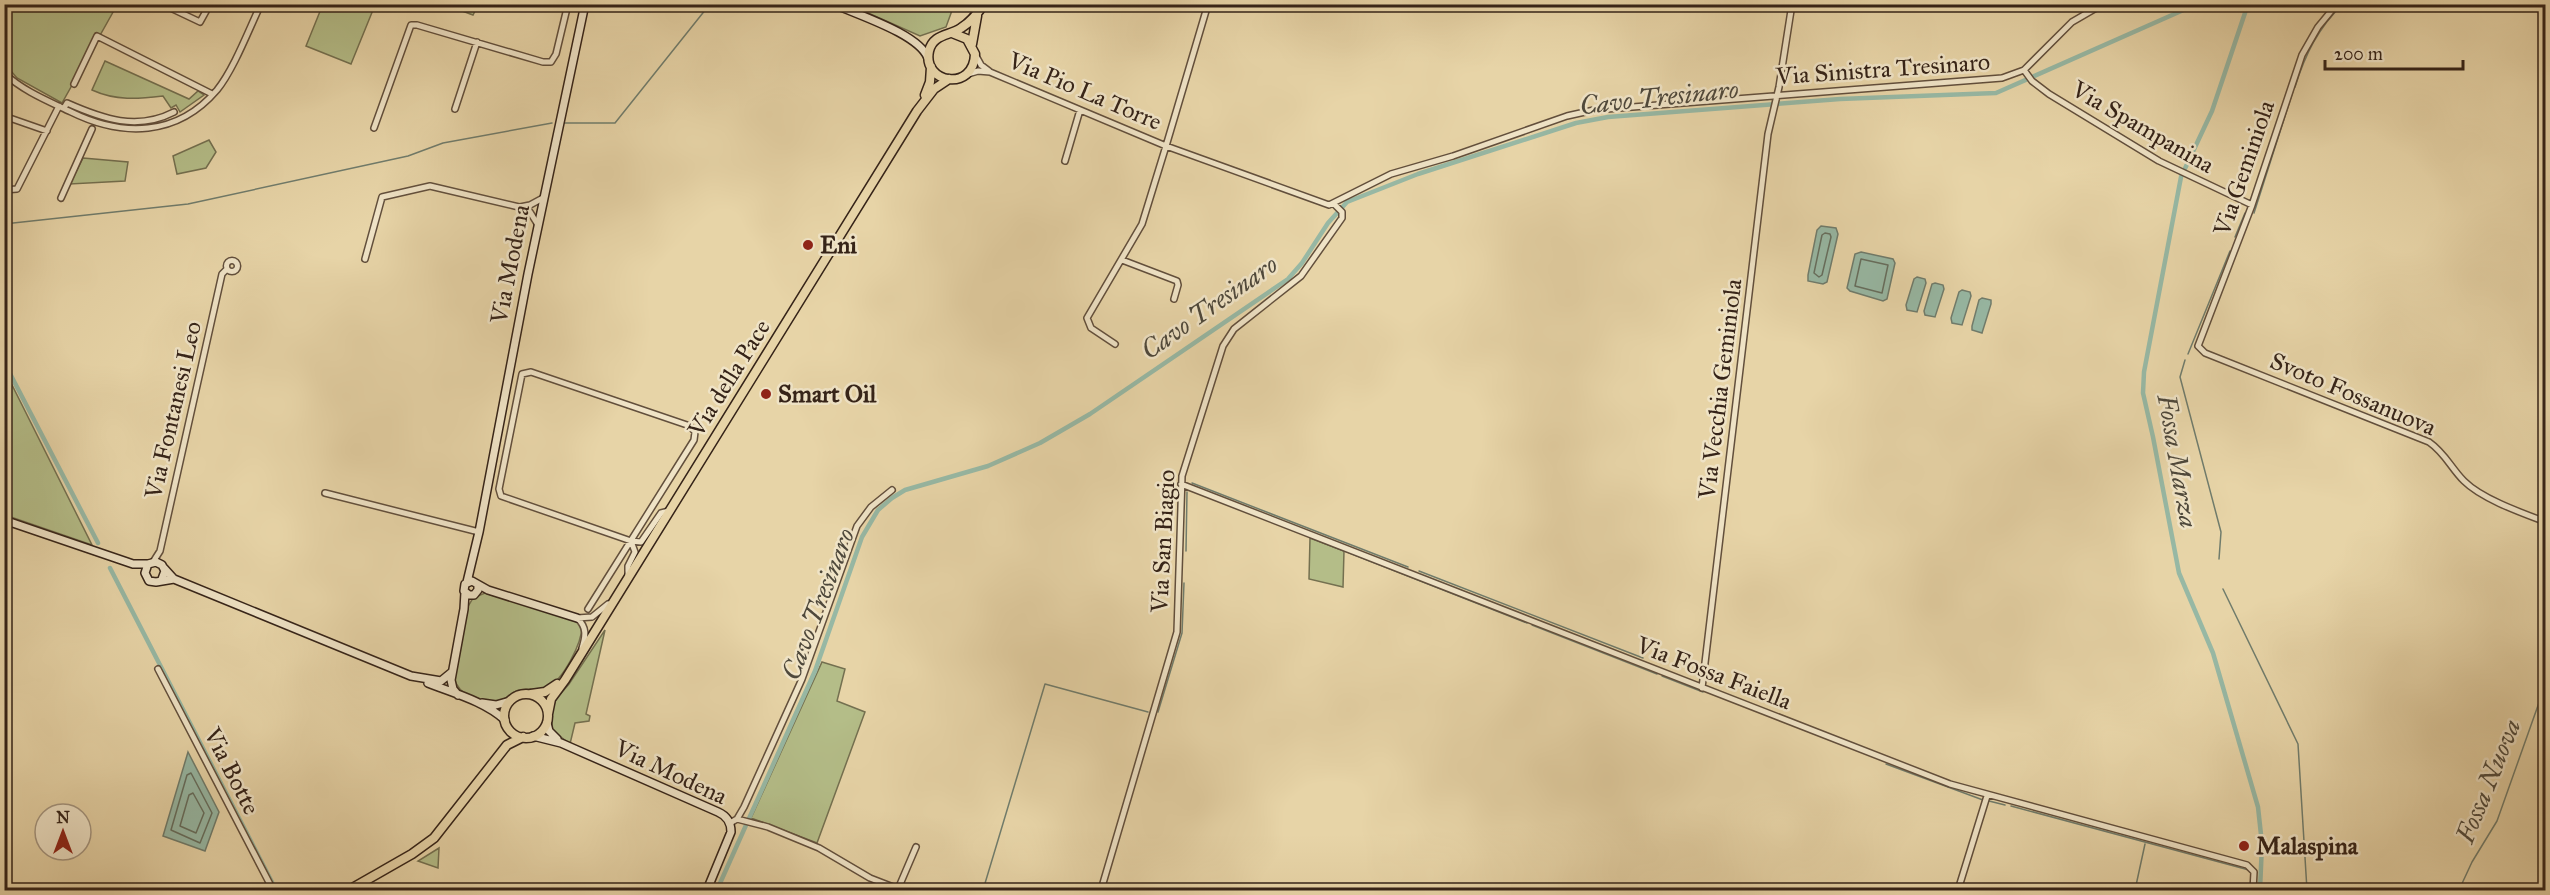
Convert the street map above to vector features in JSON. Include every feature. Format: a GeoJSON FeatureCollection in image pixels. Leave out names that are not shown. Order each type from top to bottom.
{"type":"FeatureCollection","features":[{"type":"Feature","properties":{"kind":"main road"},"geometry":{"type":"LineString","coordinates":[[952,33],[977,15],[984,4]]}},
{"type":"Feature","properties":{"kind":"main road"},"geometry":{"type":"LineString","coordinates":[[974,50],[964,36],[952,33],[940,35],[934,40],[929,62],[938,75],[949,79],[966,74],[973,66],[977,15]]}},
{"type":"Feature","properties":{"kind":"main road","name":"Via della Pace"},"geometry":{"type":"LineString","coordinates":[[533,736],[543,729],[551,699],[917,111],[930,86],[929,62]]}},
{"type":"Feature","properties":{"kind":"main road","name":"Via della Pace"},"geometry":{"type":"LineString","coordinates":[[917,111],[934,89],[949,79]]}},
{"type":"Feature","properties":{"kind":"main road","name":"Via della Pace"},"geometry":{"type":"LineString","coordinates":[[510,701],[519,695],[549,691],[573,666]]}},
{"type":"Feature","properties":{"kind":"main road"},"geometry":{"type":"LineString","coordinates":[[531,694],[542,701],[547,718]]}},
{"type":"Feature","properties":{"kind":"main road"},"geometry":{"type":"LineString","coordinates":[[489,767],[504,741],[505,710],[510,701]]}},
{"type":"Feature","properties":{"kind":"main road"},"geometry":{"type":"LineString","coordinates":[[505,722],[514,734],[523,737]]}},
{"type":"Feature","properties":{"kind":"main road"},"geometry":{"type":"LineString","coordinates":[[349,891],[425,845],[448,823],[507,745],[523,737],[533,736]]}},
{"type":"Feature","properties":{"kind":"street"},"geometry":{"type":"LineString","coordinates":[[162,4],[200,22],[210,4]]}},
{"type":"Feature","properties":{"kind":"street"},"geometry":{"type":"LineString","coordinates":[[4,73],[21,87],[110,127],[142,129],[179,119],[212,94],[222,82],[261,4]]}},
{"type":"Feature","properties":{"kind":"street"},"geometry":{"type":"LineString","coordinates":[[374,128],[411,25],[543,62],[551,62],[555,56],[568,4]]}},
{"type":"Feature","properties":{"kind":"street","name":"Via Modena"},"geometry":{"type":"LineString","coordinates":[[458,695],[452,685],[452,672],[464,609],[464,587],[472,568],[540,212],[585,4]]}},
{"type":"Feature","properties":{"kind":"street"},"geometry":{"type":"LineString","coordinates":[[834,4],[905,36],[921,41],[934,40]]}},
{"type":"Feature","properties":{"kind":"street"},"geometry":{"type":"LineString","coordinates":[[1115,344],[1091,328],[1087,318],[1142,224],[1208,4]]}},
{"type":"Feature","properties":{"kind":"street","name":"Via Vecchia Geminiola"},"geometry":{"type":"LineString","coordinates":[[1702,688],[1768,134],[1777,96],[1792,4]]}},
{"type":"Feature","properties":{"kind":"street","name":"Via Sinistra Tresinaro"},"geometry":{"type":"LineString","coordinates":[[1337,208],[1391,174],[1453,156],[1581,112],[1609,107],[2028,76],[2072,22],[2103,4]]}},
{"type":"Feature","properties":{"kind":"street","name":"Via Geminiola"},"geometry":{"type":"LineString","coordinates":[[2199,349],[2199,338],[2252,205],[2302,55],[2318,27],[2337,4]]}},
{"type":"Feature","properties":{"kind":"street"},"geometry":{"type":"LineString","coordinates":[[74,84],[97,36],[212,94]]}},
{"type":"Feature","properties":{"kind":"street"},"geometry":{"type":"LineString","coordinates":[[905,36],[921,46],[929,62]]}},
{"type":"Feature","properties":{"kind":"street"},"geometry":{"type":"LineString","coordinates":[[455,109],[477,42]]}},
{"type":"Feature","properties":{"kind":"street","name":"Via Pio La Torre"},"geometry":{"type":"LineString","coordinates":[[974,50],[981,65],[990,72],[1166,146]]}},
{"type":"Feature","properties":{"kind":"street","name":"Via Pio La Torre"},"geometry":{"type":"LineString","coordinates":[[966,74],[978,71],[990,72]]}},
{"type":"Feature","properties":{"kind":"street","name":"Via Spampanina"},"geometry":{"type":"LineString","coordinates":[[2028,76],[2049,94],[2182,173],[2252,205]]}},
{"type":"Feature","properties":{"kind":"street"},"geometry":{"type":"LineString","coordinates":[[4,190],[17,189],[47,131],[67,103],[94,115],[121,122],[156,120],[174,112]]}},
{"type":"Feature","properties":{"kind":"street"},"geometry":{"type":"LineString","coordinates":[[1065,161],[1080,110]]}},
{"type":"Feature","properties":{"kind":"street"},"geometry":{"type":"LineString","coordinates":[[4,116],[47,131]]}},
{"type":"Feature","properties":{"kind":"street"},"geometry":{"type":"LineString","coordinates":[[61,198],[92,129]]}},
{"type":"Feature","properties":{"kind":"street"},"geometry":{"type":"LineString","coordinates":[[1166,146],[1337,208]]}},
{"type":"Feature","properties":{"kind":"street"},"geometry":{"type":"LineString","coordinates":[[365,259],[382,197],[430,186],[540,212]]}},
{"type":"Feature","properties":{"kind":"street"},"geometry":{"type":"LineString","coordinates":[[530,209],[543,198]]}},
{"type":"Feature","properties":{"kind":"street","name":"Via San Biagio"},"geometry":{"type":"LineString","coordinates":[[1101,891],[1177,632],[1181,484],[1226,338],[1241,322],[1301,276],[1342,218],[1337,208]]}},
{"type":"Feature","properties":{"kind":"street"},"geometry":{"type":"LineString","coordinates":[[530,209],[538,225]]}},
{"type":"Feature","properties":{"kind":"street"},"geometry":{"type":"LineString","coordinates":[[1122,260],[1177,281],[1174,299]]}},
{"type":"Feature","properties":{"kind":"street","name":"Via Fontanesi Leo"},"geometry":{"type":"LineString","coordinates":[[151,563],[160,551],[222,278],[228,270]]}},
{"type":"Feature","properties":{"kind":"street","name":"Svoto Fossanuova"},"geometry":{"type":"LineString","coordinates":[[2199,349],[2429,442],[2442,452],[2461,478],[2472,488],[2546,522]]}},
{"type":"Feature","properties":{"kind":"street"},"geometry":{"type":"LineString","coordinates":[[588,609],[631,541],[694,440],[695,432],[690,426],[528,372],[522,374],[499,489],[504,498],[631,541],[641,542],[662,513],[669,511]]}},
{"type":"Feature","properties":{"kind":"street"},"geometry":{"type":"LineString","coordinates":[[498,431],[509,433]]}},
{"type":"Feature","properties":{"kind":"street","name":"Via Fossa Faiella"},"geometry":{"type":"LineString","coordinates":[[1181,484],[1950,784],[2250,866],[2254,872],[2253,891]]}},
{"type":"Feature","properties":{"kind":"street"},"geometry":{"type":"LineString","coordinates":[[892,490],[871,507],[857,526],[802,679],[736,820],[768,827],[819,848],[870,878],[900,890],[916,847]]}},
{"type":"Feature","properties":{"kind":"street"},"geometry":{"type":"LineString","coordinates":[[325,493],[479,532]]}},
{"type":"Feature","properties":{"kind":"street"},"geometry":{"type":"LineString","coordinates":[[4,520],[133,564],[151,563],[163,566],[174,579]]}},
{"type":"Feature","properties":{"kind":"street"},"geometry":{"type":"LineString","coordinates":[[628,578],[628,566],[635,552],[631,541]]}},
{"type":"Feature","properties":{"kind":"street","name":"Via Fontanesi Leo"},"geometry":{"type":"LineString","coordinates":[[160,551],[163,566]]}},
{"type":"Feature","properties":{"kind":"street"},"geometry":{"type":"LineString","coordinates":[[145,576],[145,569],[151,563]]}},
{"type":"Feature","properties":{"kind":"street"},"geometry":{"type":"LineString","coordinates":[[133,564],[153,582],[174,579],[474,701],[496,705],[510,701]]}},
{"type":"Feature","properties":{"kind":"street"},"geometry":{"type":"LineString","coordinates":[[162,579],[165,574],[163,566]]}},
{"type":"Feature","properties":{"kind":"street","name":"Via Modena"},"geometry":{"type":"LineString","coordinates":[[464,609],[476,589],[472,568]]}},
{"type":"Feature","properties":{"kind":"street"},"geometry":{"type":"LineString","coordinates":[[467,582],[476,589]]}},
{"type":"Feature","properties":{"kind":"street"},"geometry":{"type":"LineString","coordinates":[[465,592],[476,589],[488,590],[578,618],[595,616],[618,594]]}},
{"type":"Feature","properties":{"kind":"street"},"geometry":{"type":"LineString","coordinates":[[578,618],[586,636],[579,657]]}},
{"type":"Feature","properties":{"kind":"street","name":"Via Botte"},"geometry":{"type":"LineString","coordinates":[[158,669],[273,891]]}},
{"type":"Feature","properties":{"kind":"street"},"geometry":{"type":"LineString","coordinates":[[411,676],[437,681],[445,679],[452,672]]}},
{"type":"Feature","properties":{"kind":"street"},"geometry":{"type":"LineString","coordinates":[[474,701],[505,722]]}},
{"type":"Feature","properties":{"kind":"street"},"geometry":{"type":"LineString","coordinates":[[547,718],[551,734],[561,743]]}},
{"type":"Feature","properties":{"kind":"street"},"geometry":{"type":"LineString","coordinates":[[533,736],[561,743]]}},
{"type":"Feature","properties":{"kind":"street","name":"Via Modena"},"geometry":{"type":"LineString","coordinates":[[561,743],[736,820],[707,891]]}},
{"type":"Feature","properties":{"kind":"street"},"geometry":{"type":"LineString","coordinates":[[1958,891],[1988,796]]}},
{"type":"Feature","properties":{"kind":"green space"},"geometry":{"type":"Polygon","coordinates":[[[323,4],[375,5],[351,64],[306,46],[323,4]]]}},
{"type":"Feature","properties":{"kind":"green space"},"geometry":{"type":"Polygon","coordinates":[[[460,4],[478,5],[473,15],[457,9],[460,4]]]}},
{"type":"Feature","properties":{"kind":"green space"},"geometry":{"type":"Polygon","coordinates":[[[4,5],[117,5],[62,103],[17,78],[5,64],[4,5]]]}},
{"type":"Feature","properties":{"kind":"green space"},"geometry":{"type":"Polygon","coordinates":[[[850,5],[954,5],[946,27],[920,36],[850,5]]]}},
{"type":"Feature","properties":{"kind":"green space"},"geometry":{"type":"Polygon","coordinates":[[[105,61],[189,99],[198,91],[204,95],[180,112],[176,105],[171,108],[163,96],[127,98],[101,94],[92,90],[105,61]]]}},
{"type":"Feature","properties":{"kind":"green space"},"geometry":{"type":"Polygon","coordinates":[[[209,140],[216,152],[206,168],[177,174],[173,156],[209,140]]]}},
{"type":"Feature","properties":{"kind":"green space"},"geometry":{"type":"Polygon","coordinates":[[[83,158],[128,162],[125,181],[70,184],[83,158]]]}},
{"type":"Feature","properties":{"kind":"green space"},"geometry":{"type":"Polygon","coordinates":[[[5,371],[92,545],[5,515],[5,371]]]}},
{"type":"Feature","properties":{"kind":"green space"},"geometry":{"type":"Polygon","coordinates":[[[1310,538],[1344,551],[1343,587],[1309,579],[1310,538]]]}},
{"type":"Feature","properties":{"kind":"green space"},"geometry":{"type":"Polygon","coordinates":[[[485,593],[577,621],[582,626],[579,642],[570,661],[553,683],[543,688],[519,690],[502,700],[493,702],[472,698],[456,684],[454,678],[467,608],[473,598],[485,593]]]}},
{"type":"Feature","properties":{"kind":"green space"},"geometry":{"type":"Polygon","coordinates":[[[605,630],[586,714],[590,716],[589,721],[575,723],[570,744],[552,730],[552,711],[556,699],[569,684],[605,630]]]}},
{"type":"Feature","properties":{"kind":"green space"},"geometry":{"type":"Polygon","coordinates":[[[822,662],[845,669],[837,701],[865,712],[817,843],[751,818],[822,662]]]}},
{"type":"Feature","properties":{"kind":"green space"},"geometry":{"type":"Polygon","coordinates":[[[439,848],[438,868],[418,861],[439,848]]]}},
{"type":"Feature","properties":{"kind":"water"},"geometry":{"type":"Polygon","coordinates":[[[1821,226],[1836,228],[1838,234],[1827,282],[1823,284],[1808,281],[1817,230],[1821,226]]]}},
{"type":"Feature","properties":{"kind":"water"},"geometry":{"type":"Polygon","coordinates":[[[1861,252],[1893,259],[1895,263],[1887,299],[1883,301],[1850,291],[1847,288],[1855,254],[1861,252]]]}},
{"type":"Feature","properties":{"kind":"water"},"geometry":{"type":"Polygon","coordinates":[[[1917,277],[1925,279],[1926,283],[1917,312],[1907,310],[1906,305],[1914,279],[1917,277]]]}},
{"type":"Feature","properties":{"kind":"water"},"geometry":{"type":"Polygon","coordinates":[[[1932,284],[1943,285],[1944,289],[1935,317],[1925,315],[1924,311],[1932,284]]]}},
{"type":"Feature","properties":{"kind":"water"},"geometry":{"type":"Polygon","coordinates":[[[1962,290],[1970,292],[1971,296],[1962,325],[1952,323],[1951,318],[1959,292],[1962,290]]]}},
{"type":"Feature","properties":{"kind":"water"},"geometry":{"type":"Polygon","coordinates":[[[1982,298],[1991,300],[1991,304],[1982,333],[1972,330],[1972,326],[1979,300],[1982,298]]]}},
{"type":"Feature","properties":{"kind":"water"},"geometry":{"type":"Polygon","coordinates":[[[188,752],[219,812],[205,851],[163,836],[188,752]]]}},
{"type":"Feature","properties":{"kind":"waterway"},"geometry":{"type":"LineString","coordinates":[[563,123],[615,123],[710,4]]}},
{"type":"Feature","properties":{"kind":"waterway","name":"Cavo Tresinaro"},"geometry":{"type":"LineString","coordinates":[[717,890],[815,671],[862,537],[878,510],[905,490],[988,466],[1040,443],[1090,414],[1288,279],[1302,263],[1328,223],[1347,202],[1418,174],[1576,123],[1608,117],[1840,99],[1996,93],[2197,4]]}},
{"type":"Feature","properties":{"kind":"waterway","name":"Fossa Marza"},"geometry":{"type":"LineString","coordinates":[[2248,4],[2212,111],[2181,177],[2144,372],[2143,393],[2179,573],[2213,653],[2258,807],[2262,844],[2260,890]]}},
{"type":"Feature","properties":{"kind":"waterway"},"geometry":{"type":"LineString","coordinates":[[2295,87],[2313,42],[2343,4]]}},
{"type":"Feature","properties":{"kind":"waterway"},"geometry":{"type":"LineString","coordinates":[[2254,213],[2293,91]]}},
{"type":"Feature","properties":{"kind":"waterway"},"geometry":{"type":"LineString","coordinates":[[4,224],[188,204],[408,156],[443,143],[552,123]]}},
{"type":"Feature","properties":{"kind":"waterway"},"geometry":{"type":"LineString","coordinates":[[2235,237],[2245,213]]}},
{"type":"Feature","properties":{"kind":"waterway"},"geometry":{"type":"LineString","coordinates":[[2188,354],[2230,251]]}},
{"type":"Feature","properties":{"kind":"waterway"},"geometry":{"type":"LineString","coordinates":[[2185,360],[2180,377],[2221,532],[2219,559]]}},
{"type":"Feature","properties":{"kind":"waterway"},"geometry":{"type":"LineString","coordinates":[[4,362],[98,543]]}},
{"type":"Feature","properties":{"kind":"waterway"},"geometry":{"type":"LineString","coordinates":[[1192,483],[1408,567]]}},
{"type":"Feature","properties":{"kind":"waterway"},"geometry":{"type":"LineString","coordinates":[[1186,551],[1187,492]]}},
{"type":"Feature","properties":{"kind":"waterway"},"geometry":{"type":"LineString","coordinates":[[1314,539],[1527,623]]}},
{"type":"Feature","properties":{"kind":"waterway"},"geometry":{"type":"LineString","coordinates":[[110,568],[276,890]]}},
{"type":"Feature","properties":{"kind":"waterway"},"geometry":{"type":"LineString","coordinates":[[1419,571],[1643,658]]}},
{"type":"Feature","properties":{"kind":"waterway"},"geometry":{"type":"LineString","coordinates":[[1158,712],[1182,633],[1184,583]]}},
{"type":"Feature","properties":{"kind":"waterway"},"geometry":{"type":"LineString","coordinates":[[2223,589],[2298,744],[2307,890]]}},
{"type":"Feature","properties":{"kind":"waterway"},"geometry":{"type":"LineString","coordinates":[[1532,625],[1657,674]]}},
{"type":"Feature","properties":{"kind":"waterway"},"geometry":{"type":"LineString","coordinates":[[1662,676],[1703,692]]}},
{"type":"Feature","properties":{"kind":"waterway","name":"Fossa Nuova"},"geometry":{"type":"LineString","coordinates":[[2459,890],[2472,862],[2497,821],[2546,683]]}},
{"type":"Feature","properties":{"kind":"waterway"},"geometry":{"type":"LineString","coordinates":[[983,890],[1045,684],[1148,712]]}},
{"type":"Feature","properties":{"kind":"waterway"},"geometry":{"type":"LineString","coordinates":[[1886,764],[1983,800]]}},
{"type":"Feature","properties":{"kind":"waterway"},"geometry":{"type":"LineString","coordinates":[[1989,801],[2005,805]]}},
{"type":"Feature","properties":{"kind":"waterway"},"geometry":{"type":"LineString","coordinates":[[2011,806],[2249,870]]}},
{"type":"Feature","properties":{"kind":"waterway"},"geometry":{"type":"LineString","coordinates":[[2135,890],[2145,844]]}},
{"type":"Feature","properties":{"kind":"place","name":"Eni"},"geometry":{"type":"Point","coordinates":[808,245]}},
{"type":"Feature","properties":{"kind":"place","name":"Smart Oil"},"geometry":{"type":"Point","coordinates":[766,394]}},
{"type":"Feature","properties":{"kind":"place","name":"Malaspina"},"geometry":{"type":"Point","coordinates":[2244,846]}}]}
